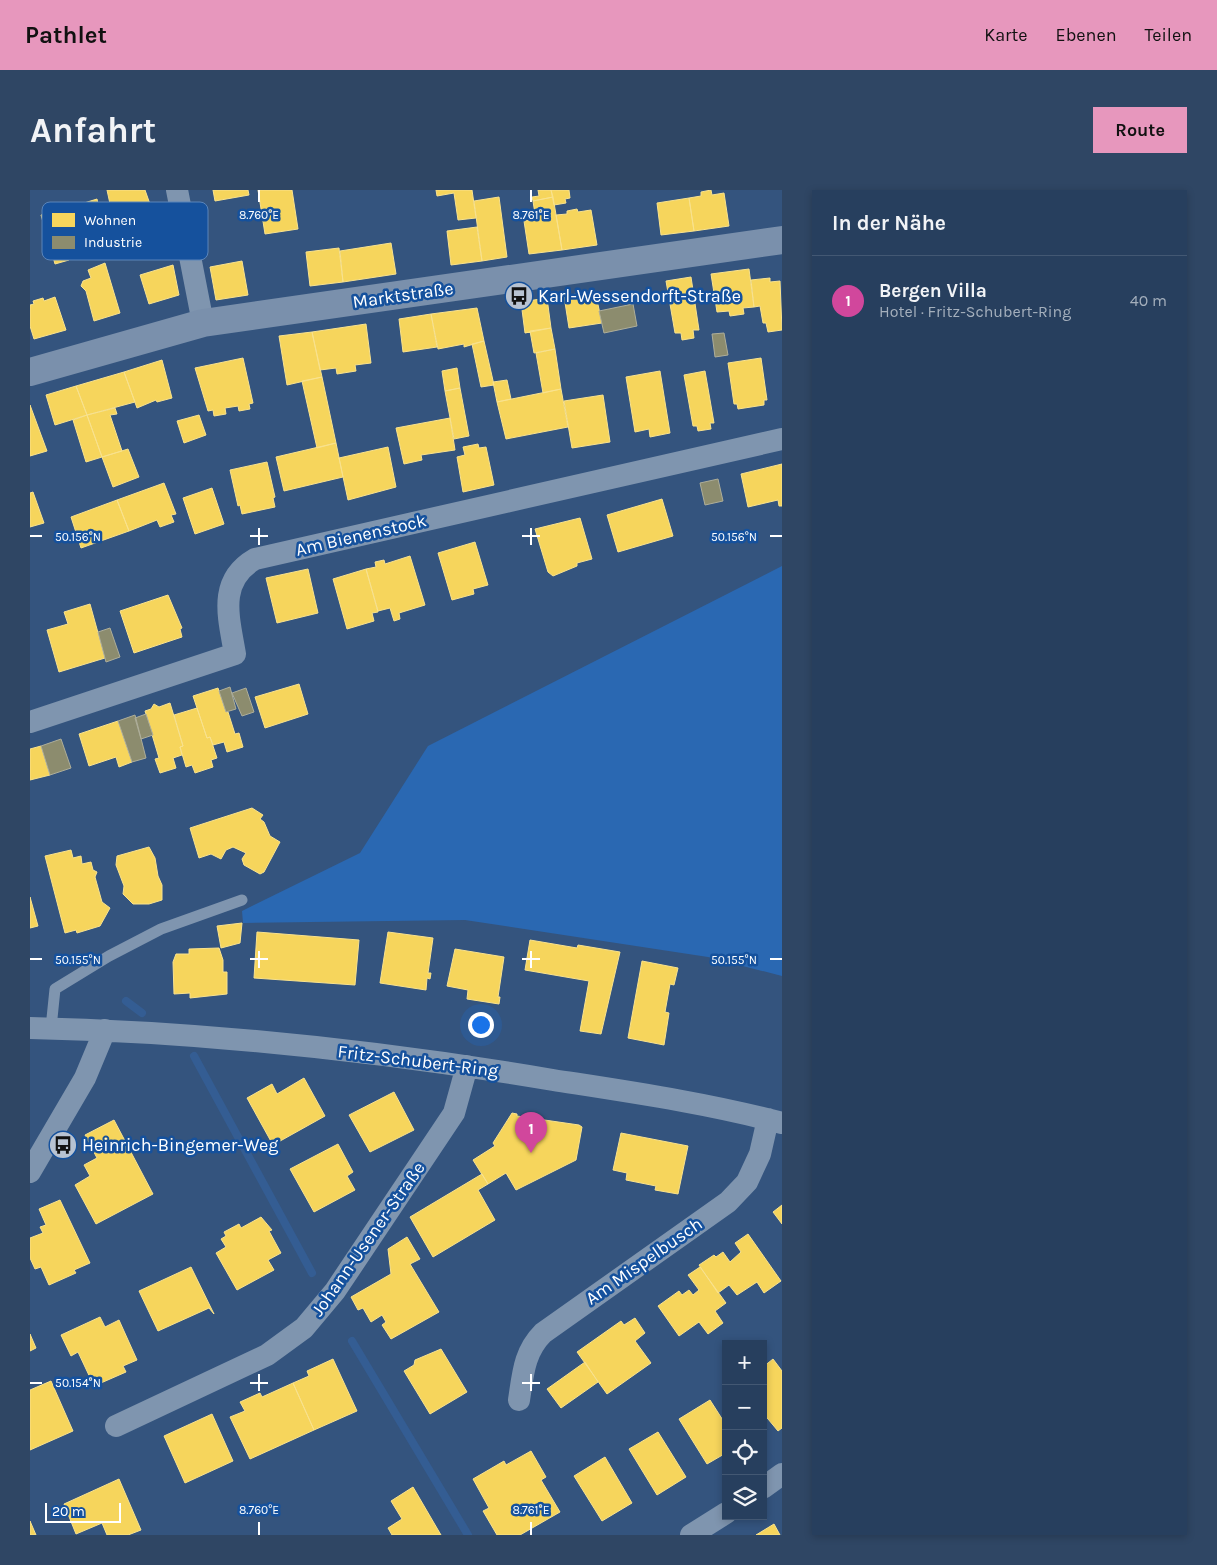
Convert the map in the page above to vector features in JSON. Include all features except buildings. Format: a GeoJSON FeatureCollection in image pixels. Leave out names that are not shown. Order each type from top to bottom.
{"type":"FeatureCollection","features":[{"type":"Feature","properties":{"kind":"street","name":"Marktstraße"},"geometry":{"type":"LineString","coordinates":[[30,372],[203,323],[782,240]]}},
{"type":"Feature","properties":{"kind":"street"},"geometry":{"type":"LineString","coordinates":[[190,260],[203,323]]}},
{"type":"Feature","properties":{"kind":"street","name":"Am Bienenstock"},"geometry":{"type":"LineString","coordinates":[[30,722],[235,654],[228,608],[231,587],[242,566],[255,559],[782,439]]}},
{"type":"Feature","properties":{"kind":"street","name":"Fritz-Schubert-Ring"},"geometry":{"type":"LineString","coordinates":[[40,1028],[105,1030],[281,1044],[467,1066],[644,1094],[775,1121]]}},
{"type":"Feature","properties":{"kind":"street"},"geometry":{"type":"LineString","coordinates":[[30,1172],[85,1078],[105,1030]]}},
{"type":"Feature","properties":{"kind":"street","name":"Johann-Usener-Straße"},"geometry":{"type":"LineString","coordinates":[[116,1426],[267,1355],[304,1328],[335,1291],[454,1114],[467,1066]]}},
{"type":"Feature","properties":{"kind":"street","name":"Am Mispelbusch"},"geometry":{"type":"LineString","coordinates":[[519,1400],[526,1357],[535,1340],[728,1202],[747,1182],[775,1121]]}},
{"type":"Feature","properties":{"kind":"street"},"geometry":{"type":"LineString","coordinates":[[767,1485],[782,1474]]}},
{"type":"Feature","properties":{"kind":"street"},"geometry":{"type":"LineString","coordinates":[[691,1535],[722,1516]]}},
{"type":"Feature","properties":{"kind":"lane","name":"Fritz-Schubert-Ring"},"geometry":{"type":"LineString","coordinates":[[40,1028],[55,989],[109,956],[161,930],[242,900]]}},
{"type":"Feature","properties":{"kind":"shaded area"},"geometry":{"type":"Polygon","coordinates":[[[782,566],[782,976],[708,957],[465,920],[243,923],[242,911],[360,853],[428,746],[782,566]]]}},
{"type":"Feature","properties":{"kind":"waterway"},"geometry":{"type":"LineString","coordinates":[[126,1001],[142,1013]]}},
{"type":"Feature","properties":{"kind":"waterway"},"geometry":{"type":"LineString","coordinates":[[194,1056],[312,1273]]}},
{"type":"Feature","properties":{"kind":"waterway"},"geometry":{"type":"LineString","coordinates":[[352,1341],[468,1535]]}},
{"type":"Feature","properties":{"kind":"place","name":"Karl-Wessendorft-Straße"},"geometry":{"type":"Point","coordinates":[519,296]}},
{"type":"Feature","properties":{"kind":"place","name":"Heinrich-Bingemer-Weg"},"geometry":{"type":"Point","coordinates":[63,1145]}},
{"type":"Feature","properties":{"kind":"place","name":"Bergen Villa"},"geometry":{"type":"Point","coordinates":[531,1153]}}]}
